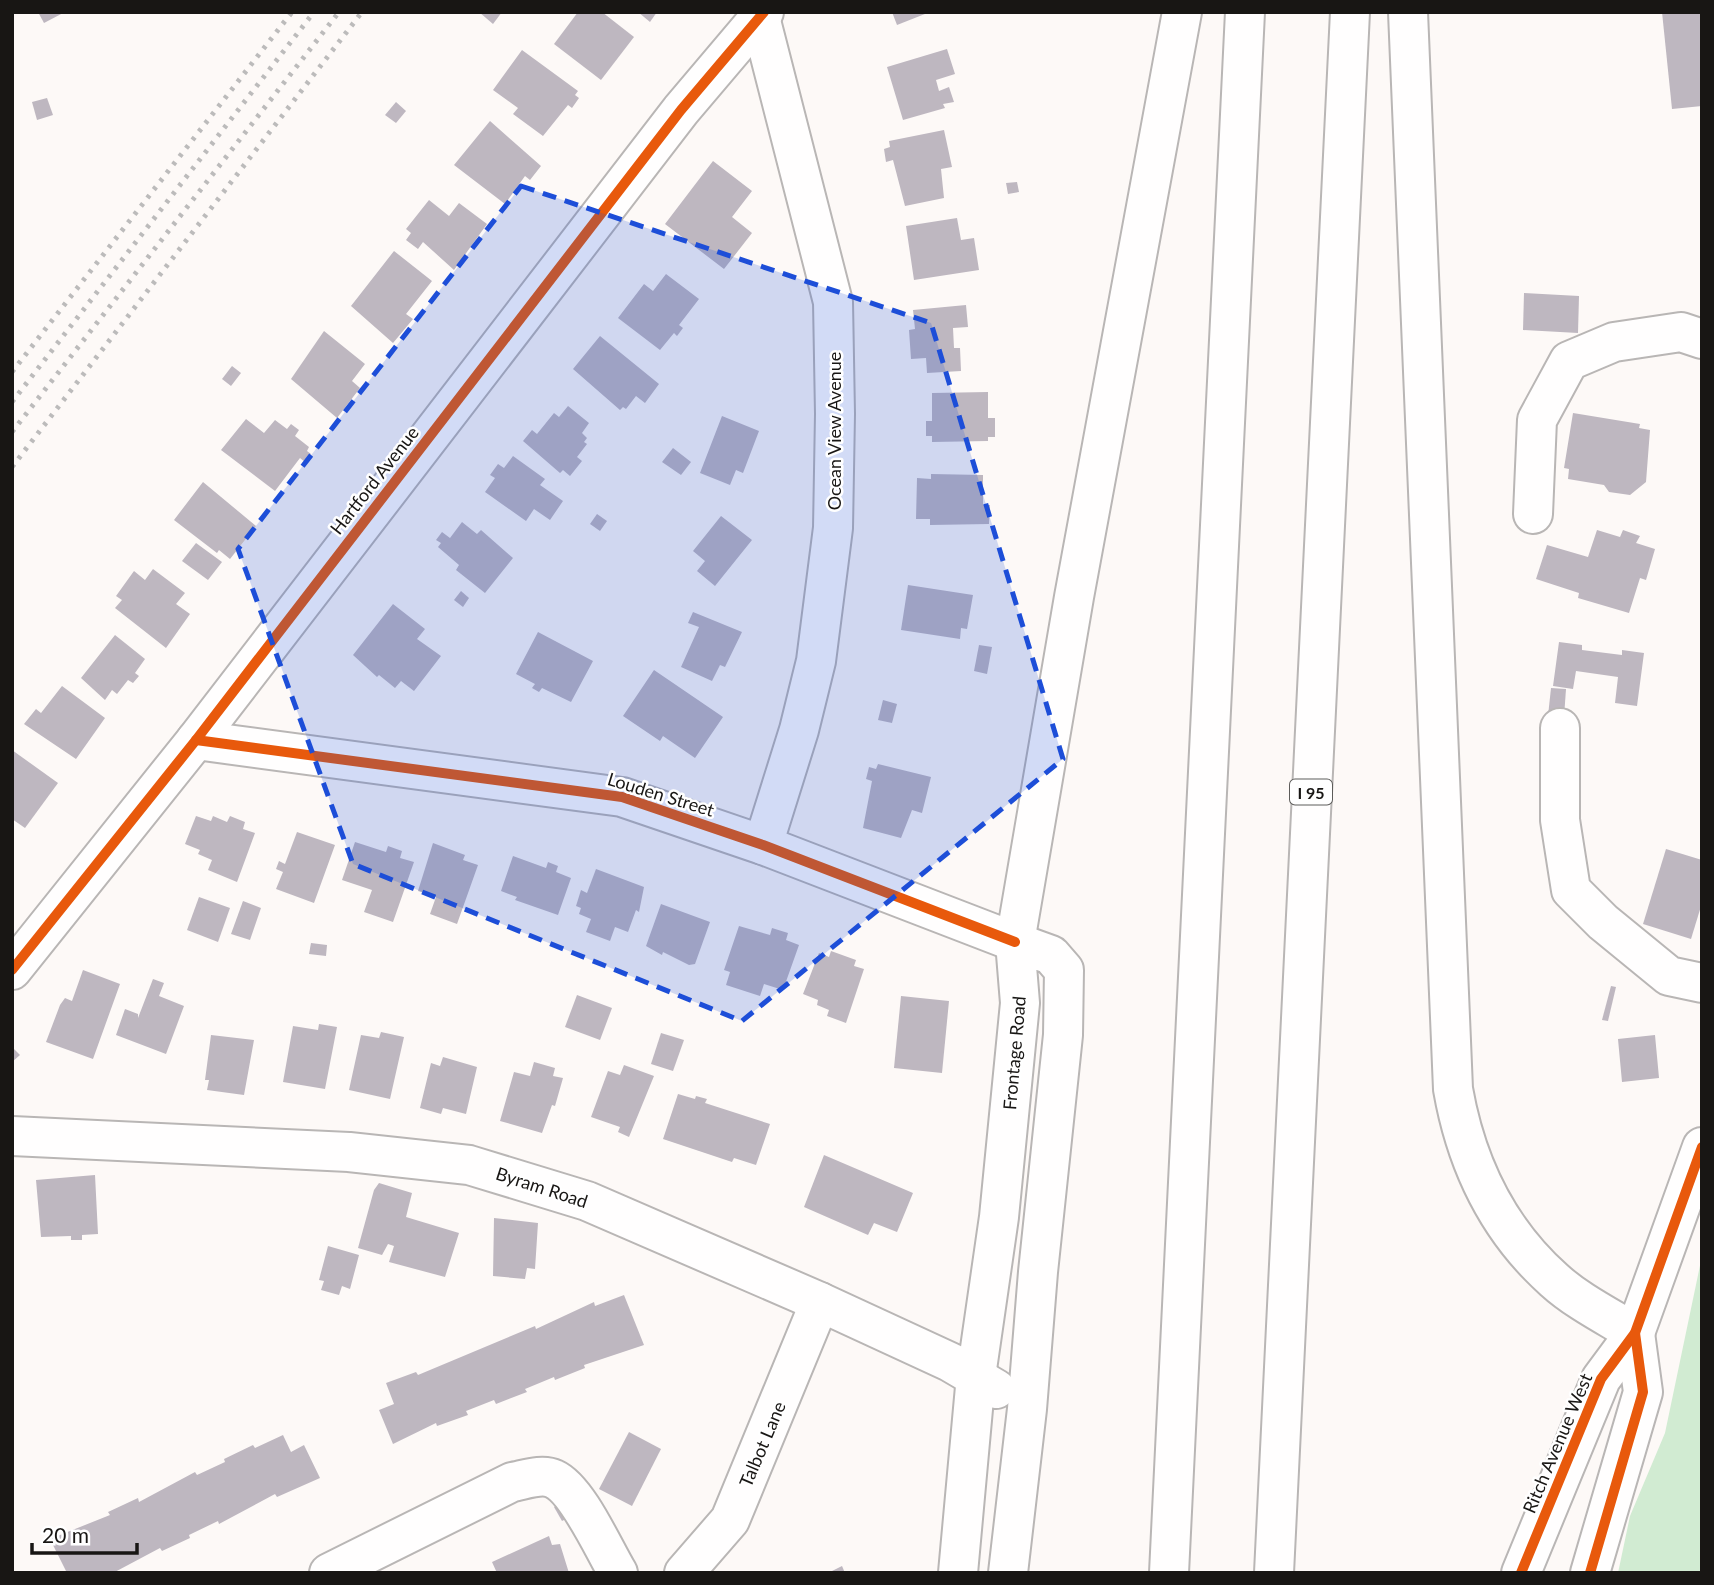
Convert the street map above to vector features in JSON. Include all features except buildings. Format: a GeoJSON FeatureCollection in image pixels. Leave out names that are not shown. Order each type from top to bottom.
{"type":"FeatureCollection","features":[{"type":"Feature","properties":{"kind":"main road","name":"Frontage Road"},"geometry":{"type":"LineString","coordinates":[[958,1573],[976,1376],[999,1217],[1020,1003],[1015,942],[1074,597],[1182,12]]}},
{"type":"Feature","properties":{"kind":"main road"},"geometry":{"type":"LineString","coordinates":[[1169,1573],[1245,12]]}},
{"type":"Feature","properties":{"kind":"main road","name":"I 95"},"geometry":{"type":"LineString","coordinates":[[1274,1573],[1350,12]]}},
{"type":"Feature","properties":{"kind":"main road"},"geometry":{"type":"LineString","coordinates":[[1408,12],[1449,1027],[1457,1112],[1469,1156],[1484,1190],[1527,1252],[1555,1282],[1635,1334]]}},
{"type":"Feature","properties":{"kind":"main road","name":"Hartford Avenue"},"geometry":{"type":"LineString","coordinates":[[12,970],[196,740],[681,110],[762,15]]}},
{"type":"Feature","properties":{"kind":"main road","name":"Ocean View Avenue"},"geometry":{"type":"LineString","coordinates":[[762,15],[833,302],[835,414],[833,528],[816,661],[799,730],[763,845]]}},
{"type":"Feature","properties":{"kind":"main road"},"geometry":{"type":"LineString","coordinates":[[1533,514],[1537,420],[1569,361],[1614,342],[1681,332],[1702,339]]}},
{"type":"Feature","properties":{"kind":"main road"},"geometry":{"type":"LineString","coordinates":[[1560,728],[1560,820],[1571,890],[1603,922],[1669,976],[1702,983]]}},
{"type":"Feature","properties":{"kind":"main road","name":"Louden Street"},"geometry":{"type":"LineString","coordinates":[[196,740],[622,797],[763,845],[1015,942]]}},
{"type":"Feature","properties":{"kind":"main road"},"geometry":{"type":"LineString","coordinates":[[1008,1573],[1027,1409],[1038,1272],[1063,1035],[1064,970],[1051,955],[1015,942]]}},
{"type":"Feature","properties":{"kind":"main road","name":"Byram Road"},"geometry":{"type":"LineString","coordinates":[[12,1136],[349,1152],[469,1165],[587,1201],[820,1303],[976,1376],[1027,1409]]}},
{"type":"Feature","properties":{"kind":"main road","name":"Ritch Avenue West"},"geometry":{"type":"LineString","coordinates":[[1521,1573],[1601,1378],[1635,1334],[1692,1206],[1702,1147]]}},
{"type":"Feature","properties":{"kind":"main road","name":"Talbot Lane"},"geometry":{"type":"LineString","coordinates":[[700,1568],[730,1520],[820,1303]]}},
{"type":"Feature","properties":{"kind":"main road","name":"Ritch Avenue West"},"geometry":{"type":"LineString","coordinates":[[1590,1573],[1643,1392],[1635,1334]]}},
{"type":"Feature","properties":{"kind":"main road"},"geometry":{"type":"LineString","coordinates":[[329,1573],[512,1482],[540,1476],[555,1479],[574,1499],[618,1573]]}},
{"type":"Feature","properties":{"kind":"highlighted area"},"geometry":{"type":"Polygon","coordinates":[[[521,186],[931,323],[1063,759],[742,1021],[353,864],[238,549],[521,186]]]}},
{"type":"Feature","properties":{"kind":"green space"},"geometry":{"type":"Polygon","coordinates":[[[1702,1256],[1702,1573],[1618,1573],[1630,1516],[1665,1433],[1702,1256]]]}},
{"type":"Feature","properties":{"kind":"railway"},"geometry":{"type":"LineString","coordinates":[[12,372],[292,12]]}},
{"type":"Feature","properties":{"kind":"railway"},"geometry":{"type":"LineString","coordinates":[[12,402],[314,12]]}},
{"type":"Feature","properties":{"kind":"railway"},"geometry":{"type":"LineString","coordinates":[[12,432],[339,12]]}},
{"type":"Feature","properties":{"kind":"railway"},"geometry":{"type":"LineString","coordinates":[[12,467],[362,12]]}},
{"type":"Feature","properties":{"kind":"cycle path"},"geometry":{"type":"LineString","coordinates":[[12,970],[196,740],[681,110],[764,12]]}},
{"type":"Feature","properties":{"kind":"cycle path"},"geometry":{"type":"LineString","coordinates":[[196,740],[622,797],[763,845],[1015,942]]}},
{"type":"Feature","properties":{"kind":"cycle path"},"geometry":{"type":"LineString","coordinates":[[1521,1573],[1601,1379],[1635,1333],[1702,1147]]}},
{"type":"Feature","properties":{"kind":"cycle path"},"geometry":{"type":"LineString","coordinates":[[1590,1573],[1643,1392],[1635,1333]]}}]}
